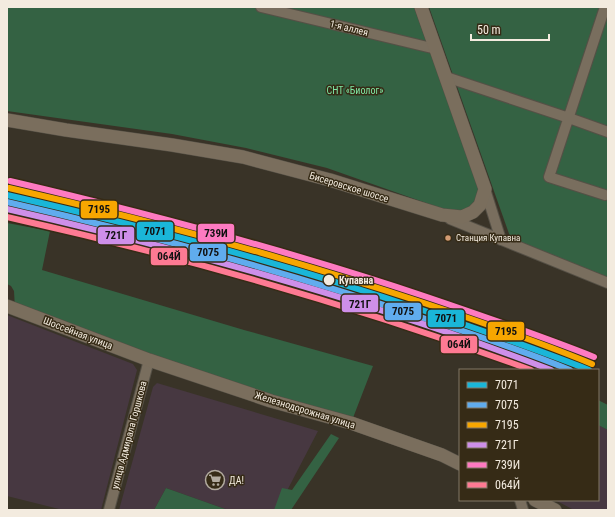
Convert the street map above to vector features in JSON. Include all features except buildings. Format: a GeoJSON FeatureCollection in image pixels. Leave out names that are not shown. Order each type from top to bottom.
{"type":"FeatureCollection","features":[{"type":"Feature","properties":{"kind":"main road"},"geometry":{"type":"LineString","coordinates":[[421,7],[485,189]]}},
{"type":"Feature","properties":{"kind":"main road","name":"Бисеровское шоссе"},"geometry":{"type":"LineString","coordinates":[[7,120],[243,157],[330,180],[442,215],[462,217],[473,212],[480,205],[485,189]]}},
{"type":"Feature","properties":{"kind":"main road","name":"Шоссейная улица"},"geometry":{"type":"LineString","coordinates":[[7,306],[149,360]]}},
{"type":"Feature","properties":{"kind":"main road","name":"Железнодорожная улица"},"geometry":{"type":"LineString","coordinates":[[149,360],[272,401],[351,423],[442,455],[459,464]]}},
{"type":"Feature","properties":{"kind":"main road"},"geometry":{"type":"LineString","coordinates":[[537,501],[555,510]]}},
{"type":"Feature","properties":{"kind":"street","name":"1-я аллея"},"geometry":{"type":"LineString","coordinates":[[261,7],[436,49]]}},
{"type":"Feature","properties":{"kind":"street"},"geometry":{"type":"LineString","coordinates":[[605,196],[549,177],[605,7],[608,8]]}},
{"type":"Feature","properties":{"kind":"street"},"geometry":{"type":"LineString","coordinates":[[446,77],[608,132]]}},
{"type":"Feature","properties":{"kind":"street"},"geometry":{"type":"LineString","coordinates":[[485,189],[501,240]]}},
{"type":"Feature","properties":{"kind":"street"},"geometry":{"type":"LineString","coordinates":[[442,215],[608,283]]}},
{"type":"Feature","properties":{"kind":"street","name":"улица Адмирала Горшкова"},"geometry":{"type":"LineString","coordinates":[[109,510],[149,360]]}},
{"type":"Feature","properties":{"kind":"shaded area"},"geometry":{"type":"Polygon","coordinates":[[[7,315],[133,364],[137,370],[101,510],[63,510],[7,496],[7,315]]]}},
{"type":"Feature","properties":{"kind":"shaded area"},"geometry":{"type":"Polygon","coordinates":[[[157,383],[318,431],[277,510],[228,510],[166,488],[154,510],[119,510],[153,387],[157,383]]]}},
{"type":"Feature","properties":{"kind":"shaded area"},"geometry":{"type":"Polygon","coordinates":[[[599,426],[608,430],[608,510],[574,510],[557,501],[599,501],[599,426]]]}},
{"type":"Feature","properties":{"kind":"green space","name":"СНТ «Биолог»"},"geometry":{"type":"Polygon","coordinates":[[[7,7],[414,7],[479,190],[476,198],[470,207],[466,209],[443,209],[327,168],[246,148],[172,134],[7,111],[7,7]]]}},
{"type":"Feature","properties":{"kind":"green space"},"geometry":{"type":"Polygon","coordinates":[[[429,7],[608,7],[608,283],[513,245],[429,7]]]}},
{"type":"Feature","properties":{"kind":"green space"},"geometry":{"type":"Polygon","coordinates":[[[7,223],[50,231],[42,270],[244,330],[373,366],[351,423],[15,309],[14,291],[11,286],[7,284],[7,223]]]}},
{"type":"Feature","properties":{"kind":"green space"},"geometry":{"type":"Polygon","coordinates":[[[599,400],[608,405],[608,430],[599,426],[599,400]]]}},
{"type":"Feature","properties":{"kind":"green space"},"geometry":{"type":"Polygon","coordinates":[[[331,434],[339,438],[291,510],[274,510],[282,488],[292,490],[331,434]]]}},
{"type":"Feature","properties":{"kind":"green space"},"geometry":{"type":"Polygon","coordinates":[[[166,488],[228,510],[154,510],[166,488]]]}},
{"type":"Feature","properties":{"kind":"transit line","name":"739И"},"geometry":{"type":"LineString","coordinates":[[10,181],[168,220],[324,264],[469,311],[594,357]]}},
{"type":"Feature","properties":{"kind":"transit line","name":"7195"},"geometry":{"type":"LineString","coordinates":[[9,188],[114,213],[270,255],[373,286],[551,347],[592,364]]}},
{"type":"Feature","properties":{"kind":"transit line","name":"7071"},"geometry":{"type":"LineString","coordinates":[[7,195],[164,233],[319,277],[464,324],[586,369]]}},
{"type":"Feature","properties":{"kind":"transit line","name":"7075"},"geometry":{"type":"LineString","coordinates":[[7,202],[163,240],[318,284],[477,336],[567,369]]}},
{"type":"Feature","properties":{"kind":"transit line","name":"721Г"},"geometry":{"type":"LineString","coordinates":[[7,209],[213,260],[350,300],[484,345],[548,369]]}},
{"type":"Feature","properties":{"kind":"transit line","name":"064Й"},"geometry":{"type":"LineString","coordinates":[[7,217],[74,232],[206,266],[272,285],[402,325],[528,369]]}},
{"type":"Feature","properties":{"kind":"place","name":"Станция Купавна"},"geometry":{"type":"Point","coordinates":[448,238]}},
{"type":"Feature","properties":{"kind":"place","name":"Купавна"},"geometry":{"type":"Point","coordinates":[329,280]}},
{"type":"Feature","properties":{"kind":"place","name":"ДА!"},"geometry":{"type":"Point","coordinates":[215,480]}}]}
